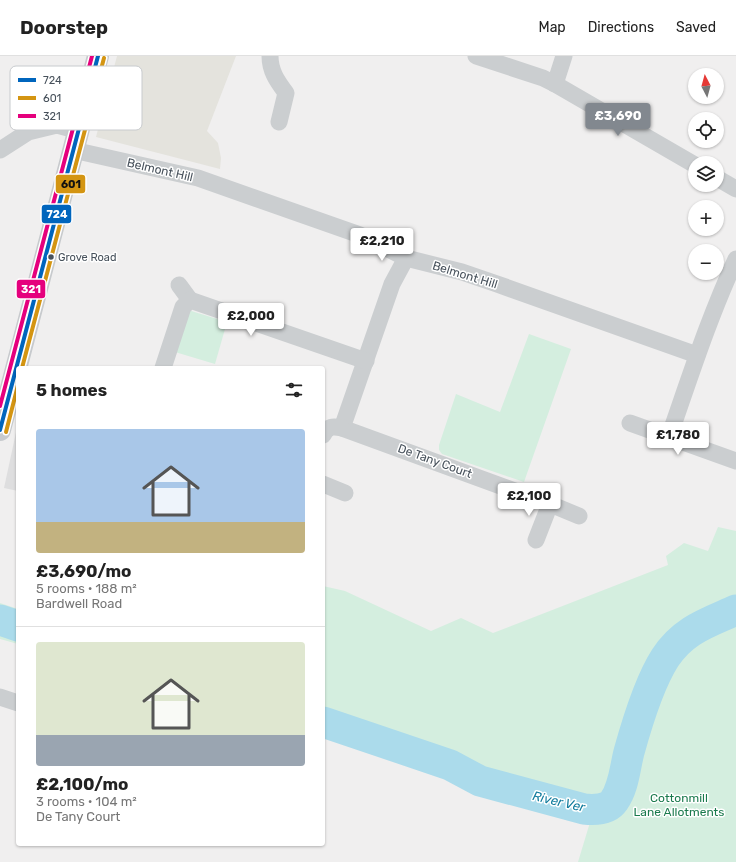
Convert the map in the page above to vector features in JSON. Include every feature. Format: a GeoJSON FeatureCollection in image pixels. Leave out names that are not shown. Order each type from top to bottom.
{"type":"FeatureCollection","features":[{"type":"Feature","properties":{"kind":"main road"},"geometry":{"type":"LineString","coordinates":[[95,66],[98,56]]}},
{"type":"Feature","properties":{"kind":"main road"},"geometry":{"type":"LineString","coordinates":[[17,366],[79,130]]}},
{"type":"Feature","properties":{"kind":"main road"},"geometry":{"type":"LineString","coordinates":[[0,430],[16,369]]}},
{"type":"Feature","properties":{"kind":"street"},"geometry":{"type":"LineString","coordinates":[[270,56],[270,65],[276,80],[286,93],[279,122]]}},
{"type":"Feature","properties":{"kind":"street"},"geometry":{"type":"LineString","coordinates":[[476,56],[543,78],[688,161]]}},
{"type":"Feature","properties":{"kind":"street"},"geometry":{"type":"LineString","coordinates":[[555,84],[564,56]]}},
{"type":"Feature","properties":{"kind":"street"},"geometry":{"type":"LineString","coordinates":[[0,150],[28,132],[36,130]]}},
{"type":"Feature","properties":{"kind":"street"},"geometry":{"type":"LineString","coordinates":[[63,130],[76,140]]}},
{"type":"Feature","properties":{"kind":"street","name":"Belmont Hill"},"geometry":{"type":"LineString","coordinates":[[76,140],[198,178],[360,235],[406,258],[462,272],[697,355]]}},
{"type":"Feature","properties":{"kind":"street"},"geometry":{"type":"LineString","coordinates":[[724,182],[736,189]]}},
{"type":"Feature","properties":{"kind":"street"},"geometry":{"type":"LineString","coordinates":[[325,431],[329,427],[333,426],[342,428],[392,284],[406,258]]}},
{"type":"Feature","properties":{"kind":"street"},"geometry":{"type":"LineString","coordinates":[[669,437],[697,355],[724,285],[736,260]]}},
{"type":"Feature","properties":{"kind":"street"},"geometry":{"type":"LineString","coordinates":[[179,284],[190,300],[366,361]]}},
{"type":"Feature","properties":{"kind":"street"},"geometry":{"type":"LineString","coordinates":[[164,366],[183,307],[190,300]]}},
{"type":"Feature","properties":{"kind":"street"},"geometry":{"type":"LineString","coordinates":[[630,423],[736,461]]}},
{"type":"Feature","properties":{"kind":"street","name":"De Tany Court"},"geometry":{"type":"LineString","coordinates":[[342,428],[579,516]]}},
{"type":"Feature","properties":{"kind":"street"},"geometry":{"type":"LineString","coordinates":[[325,485],[345,493]]}},
{"type":"Feature","properties":{"kind":"street"},"geometry":{"type":"LineString","coordinates":[[536,540],[550,504]]}},
{"type":"Feature","properties":{"kind":"street"},"geometry":{"type":"LineString","coordinates":[[0,697],[16,702]]}},
{"type":"Feature","properties":{"kind":"shaded area"},"geometry":{"type":"Polygon","coordinates":[[[117,56],[236,56],[207,131],[218,143],[221,158],[220,169],[96,137],[98,130],[142,130],[142,66],[114,66],[117,56]]]}},
{"type":"Feature","properties":{"kind":"shaded area"},"geometry":{"type":"Polygon","coordinates":[[[16,432],[16,491],[4,488],[16,432]]]}},
{"type":"Feature","properties":{"kind":"green space"},"geometry":{"type":"Polygon","coordinates":[[[188,310],[227,322],[215,364],[175,352],[188,310]]]}},
{"type":"Feature","properties":{"kind":"green space"},"geometry":{"type":"Polygon","coordinates":[[[529,334],[571,349],[524,482],[442,454],[439,450],[439,445],[456,394],[500,412],[529,334]]]}},
{"type":"Feature","properties":{"kind":"green space","name":"Cottonmill Lane Allotments"},"geometry":{"type":"Polygon","coordinates":[[[718,527],[736,531],[736,862],[578,862],[591,819],[466,785],[434,767],[389,754],[365,743],[325,731],[325,586],[345,591],[431,631],[461,618],[493,633],[668,565],[666,556],[684,543],[708,551],[718,527]]]}},
{"type":"Feature","properties":{"kind":"green space"},"geometry":{"type":"Polygon","coordinates":[[[0,603],[16,608],[16,643],[0,639],[0,603]]]}},
{"type":"Feature","properties":{"kind":"waterway","name":"River Ver"},"geometry":{"type":"LineString","coordinates":[[325,723],[450,765],[480,781],[584,809],[604,808],[614,801],[620,790],[629,752],[640,716],[654,679],[665,658],[672,648],[696,628],[736,610]]}},
{"type":"Feature","properties":{"kind":"waterway","name":"River Ver"},"geometry":{"type":"LineString","coordinates":[[0,620],[16,625]]}},
{"type":"Feature","properties":{"kind":"transit line","name":"321"},"geometry":{"type":"LineString","coordinates":[[89,66],[92,56]]}},
{"type":"Feature","properties":{"kind":"transit line","name":"724"},"geometry":{"type":"LineString","coordinates":[[95,66],[98,56]]}},
{"type":"Feature","properties":{"kind":"transit line","name":"601"},"geometry":{"type":"LineString","coordinates":[[102,66],[104,58]]}},
{"type":"Feature","properties":{"kind":"transit line","name":"321"},"geometry":{"type":"LineString","coordinates":[[0,406],[73,130]]}},
{"type":"Feature","properties":{"kind":"transit line","name":"724"},"geometry":{"type":"LineString","coordinates":[[17,366],[79,130]]}},
{"type":"Feature","properties":{"kind":"transit line","name":"601"},"geometry":{"type":"LineString","coordinates":[[23,366],[85,130]]}},
{"type":"Feature","properties":{"kind":"transit line","name":"724"},"geometry":{"type":"LineString","coordinates":[[0,430],[16,369]]}},
{"type":"Feature","properties":{"kind":"transit line","name":"601"},"geometry":{"type":"LineString","coordinates":[[6,432],[16,393]]}},
{"type":"Feature","properties":{"kind":"place","name":"Grove Road"},"geometry":{"type":"Point","coordinates":[51,257]}}]}
